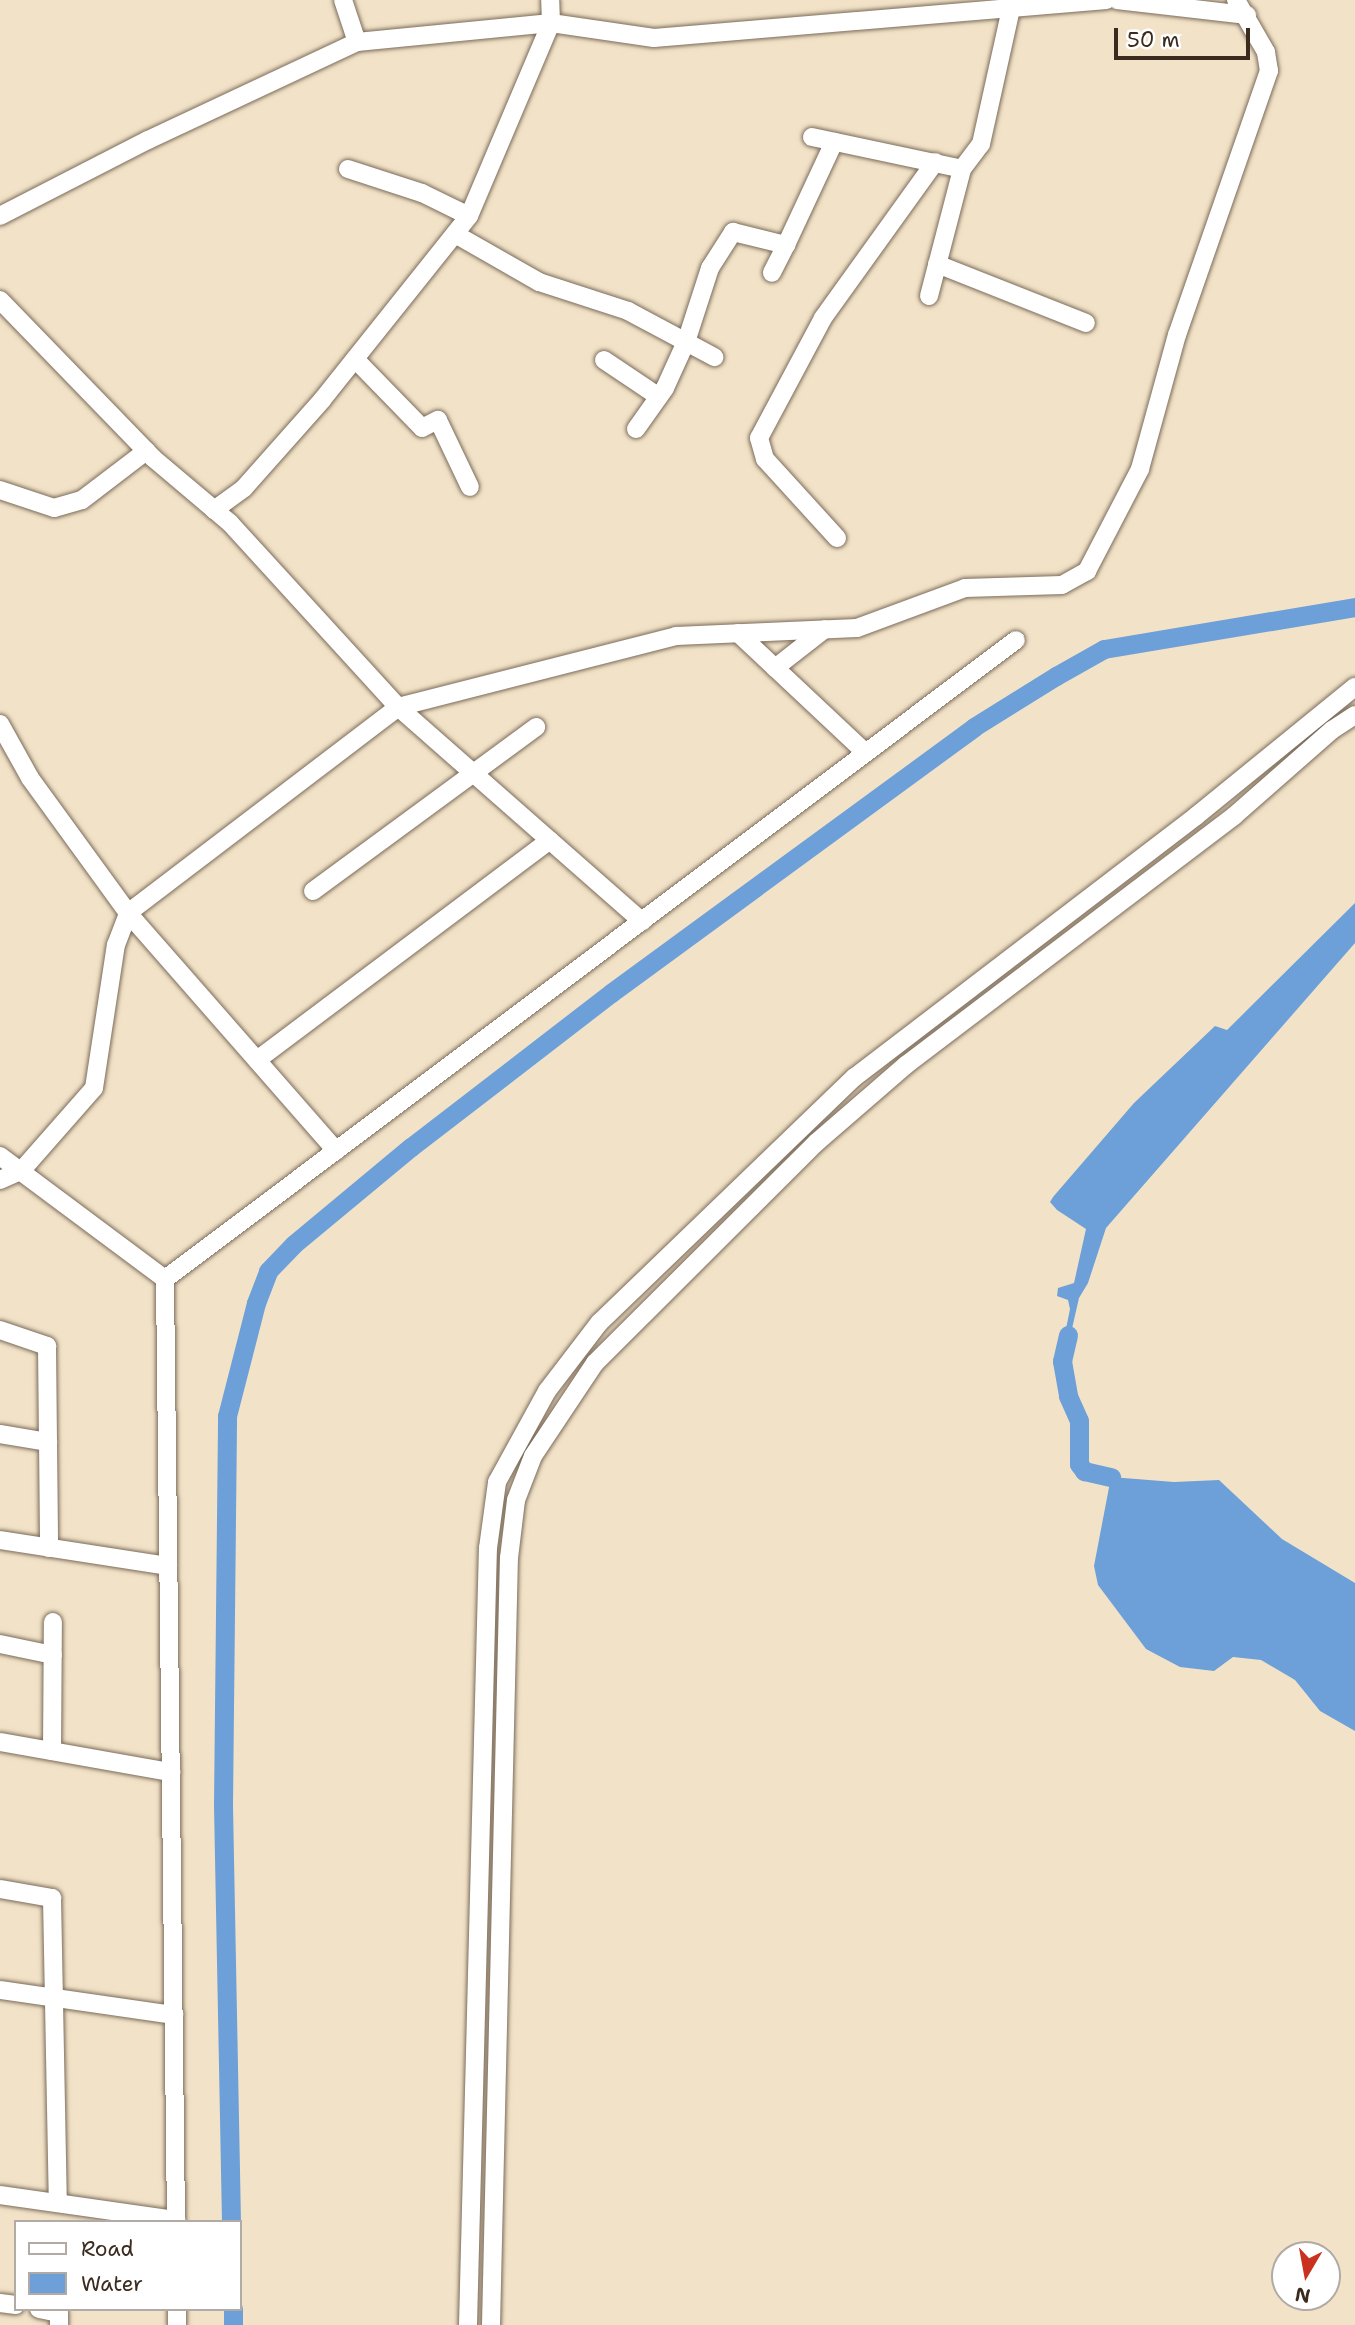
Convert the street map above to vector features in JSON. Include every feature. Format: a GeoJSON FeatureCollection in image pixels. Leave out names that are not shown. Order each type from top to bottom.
{"type":"FeatureCollection","features":[{"type":"Feature","properties":{"kind":"street"},"geometry":{"type":"LineString","coordinates":[[344,0],[357,42]]}},
{"type":"Feature","properties":{"kind":"street"},"geometry":{"type":"LineString","coordinates":[[214,510],[244,488],[355,359],[470,216],[551,23],[550,0]]}},
{"type":"Feature","properties":{"kind":"street"},"geometry":{"type":"LineString","coordinates":[[0,216],[148,140],[357,42],[551,23],[602,33],[654,38],[1013,4],[1106,0]]}},
{"type":"Feature","properties":{"kind":"street"},"geometry":{"type":"LineString","coordinates":[[1117,0],[1247,15]]}},
{"type":"Feature","properties":{"kind":"street"},"geometry":{"type":"LineString","coordinates":[[0,1180],[22,1170],[94,1088],[116,945],[128,913],[398,707],[676,636],[857,628],[965,588],[1062,585],[1087,571],[1140,469],[1177,335],[1269,71],[1266,52],[1236,0]]}},
{"type":"Feature","properties":{"kind":"street"},"geometry":{"type":"LineString","coordinates":[[929,296],[962,169],[981,144],[1013,4]]}},
{"type":"Feature","properties":{"kind":"street"},"geometry":{"type":"LineString","coordinates":[[812,137],[962,169]]}},
{"type":"Feature","properties":{"kind":"street"},"geometry":{"type":"LineString","coordinates":[[772,273],[834,142]]}},
{"type":"Feature","properties":{"kind":"street"},"geometry":{"type":"LineString","coordinates":[[837,538],[765,459],[759,438],[824,318],[934,162]]}},
{"type":"Feature","properties":{"kind":"street"},"geometry":{"type":"LineString","coordinates":[[348,169],[422,193],[470,216]]}},
{"type":"Feature","properties":{"kind":"street"},"geometry":{"type":"LineString","coordinates":[[636,429],[659,397],[686,342],[710,268],[733,232],[786,245]]}},
{"type":"Feature","properties":{"kind":"street"},"geometry":{"type":"LineString","coordinates":[[455,234],[539,282],[628,311],[714,357]]}},
{"type":"Feature","properties":{"kind":"street"},"geometry":{"type":"LineString","coordinates":[[937,264],[1086,323]]}},
{"type":"Feature","properties":{"kind":"street"},"geometry":{"type":"LineString","coordinates":[[0,300],[146,451],[230,523],[398,707],[642,921]]}},
{"type":"Feature","properties":{"kind":"street"},"geometry":{"type":"LineString","coordinates":[[355,359],[422,428],[438,420],[470,487]]}},
{"type":"Feature","properties":{"kind":"street"},"geometry":{"type":"LineString","coordinates":[[604,360],[659,397]]}},
{"type":"Feature","properties":{"kind":"street"},"geometry":{"type":"LineString","coordinates":[[0,489],[54,508],[82,500],[146,451]]}},
{"type":"Feature","properties":{"kind":"street"},"geometry":{"type":"LineString","coordinates":[[775,668],[825,629]]}},
{"type":"Feature","properties":{"kind":"street"},"geometry":{"type":"LineString","coordinates":[[738,633],[866,753]]}},
{"type":"Feature","properties":{"kind":"street"},"geometry":{"type":"LineString","coordinates":[[165,1279],[1016,640]]}},
{"type":"Feature","properties":{"kind":"street"},"geometry":{"type":"LineString","coordinates":[[468,2325],[488,1548],[497,1482],[547,1391],[599,1323],[855,1077],[1136,861],[1355,687]]}},
{"type":"Feature","properties":{"kind":"street"},"geometry":{"type":"LineString","coordinates":[[491,2325],[509,1558],[516,1500],[533,1456],[595,1363],[806,1153],[906,1065],[1234,816],[1332,730],[1355,715]]}},
{"type":"Feature","properties":{"kind":"street"},"geometry":{"type":"LineString","coordinates":[[0,723],[30,778],[128,913],[336,1151]]}},
{"type":"Feature","properties":{"kind":"street"},"geometry":{"type":"LineString","coordinates":[[313,891],[536,727]]}},
{"type":"Feature","properties":{"kind":"street"},"geometry":{"type":"LineString","coordinates":[[257,1060],[550,840]]}},
{"type":"Feature","properties":{"kind":"street"},"geometry":{"type":"LineString","coordinates":[[1136,861],[1151,878]]}},
{"type":"Feature","properties":{"kind":"street"},"geometry":{"type":"LineString","coordinates":[[790,1138],[806,1153]]}},
{"type":"Feature","properties":{"kind":"street"},"geometry":{"type":"LineString","coordinates":[[0,1156],[165,1279]]}},
{"type":"Feature","properties":{"kind":"street"},"geometry":{"type":"LineString","coordinates":[[165,1279],[176,2220]]}},
{"type":"Feature","properties":{"kind":"street"},"geometry":{"type":"LineString","coordinates":[[0,1330],[47,1346],[49,1548]]}},
{"type":"Feature","properties":{"kind":"street"},"geometry":{"type":"LineString","coordinates":[[0,1434],[48,1442]]}},
{"type":"Feature","properties":{"kind":"street"},"geometry":{"type":"LineString","coordinates":[[0,1540],[169,1566]]}},
{"type":"Feature","properties":{"kind":"street"},"geometry":{"type":"LineString","coordinates":[[486,1613],[507,1615]]}},
{"type":"Feature","properties":{"kind":"street"},"geometry":{"type":"LineString","coordinates":[[52,1751],[53,1622]]}},
{"type":"Feature","properties":{"kind":"street"},"geometry":{"type":"LineString","coordinates":[[0,1644],[53,1654]]}},
{"type":"Feature","properties":{"kind":"street"},"geometry":{"type":"LineString","coordinates":[[0,1742],[171,1772]]}},
{"type":"Feature","properties":{"kind":"street"},"geometry":{"type":"LineString","coordinates":[[0,1889],[52,1898],[58,2203]]}},
{"type":"Feature","properties":{"kind":"street"},"geometry":{"type":"LineString","coordinates":[[0,1990],[174,2015]]}},
{"type":"Feature","properties":{"kind":"street"},"geometry":{"type":"LineString","coordinates":[[0,2195],[169,2220]]}},
{"type":"Feature","properties":{"kind":"street"},"geometry":{"type":"LineString","coordinates":[[471,2212],[494,2212]]}},
{"type":"Feature","properties":{"kind":"street"},"geometry":{"type":"LineString","coordinates":[[49,2311],[59,2313],[59,2325]]}},
{"type":"Feature","properties":{"kind":"water"},"geometry":{"type":"Polygon","coordinates":[[[1355,903],[1355,943],[1106,1228],[1088,1283],[1079,1298],[1071,1333],[1065,1334],[1070,1309],[1068,1300],[1057,1296],[1058,1288],[1074,1283],[1086,1229],[1057,1210],[1050,1202],[1053,1197],[1134,1103],[1215,1026],[1227,1030],[1355,903]]]}},
{"type":"Feature","properties":{"kind":"water"},"geometry":{"type":"Polygon","coordinates":[[[1111,1477],[1174,1482],[1219,1480],[1282,1539],[1355,1583],[1355,1731],[1320,1711],[1295,1680],[1261,1660],[1233,1657],[1214,1671],[1180,1667],[1146,1649],[1098,1585],[1094,1566],[1111,1477]]]}},
{"type":"Feature","properties":{"kind":"waterway"},"geometry":{"type":"LineString","coordinates":[[231,2220],[223,1805],[227,1416],[256,1303],[268,1271],[294,1244],[411,1147],[611,993],[974,727],[1056,676],[1104,649],[1355,607]]}},
{"type":"Feature","properties":{"kind":"waterway"},"geometry":{"type":"LineString","coordinates":[[1068,1335],[1062,1361],[1068,1396],[1079,1421],[1079,1464],[1084,1471],[1111,1477]]}},
{"type":"Feature","properties":{"kind":"waterway"},"geometry":{"type":"LineString","coordinates":[[233,2311],[233,2325]]}}]}
